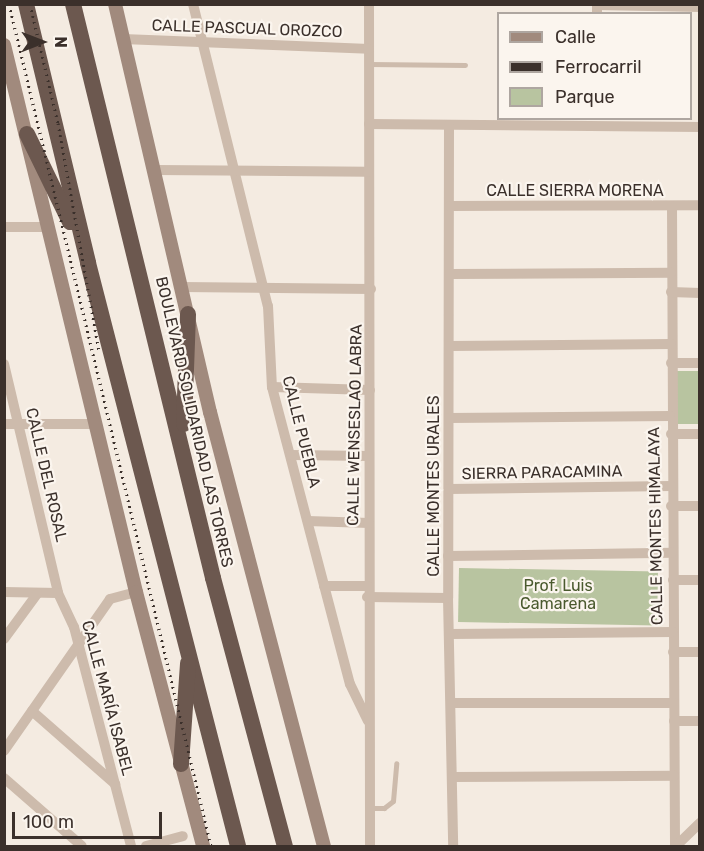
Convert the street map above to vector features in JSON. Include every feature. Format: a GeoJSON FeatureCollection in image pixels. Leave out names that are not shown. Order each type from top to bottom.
{"type":"FeatureCollection","features":[{"type":"Feature","properties":{"kind":"highway"},"geometry":{"type":"LineString","coordinates":[[26,4],[88,263],[238,846]]}},
{"type":"Feature","properties":{"kind":"highway","name":"BOULEVARD SOLIDARIDAD LAS TORRES"},"geometry":{"type":"LineString","coordinates":[[73,4],[183,443],[213,578],[285,845]]}},
{"type":"Feature","properties":{"kind":"highway"},"geometry":{"type":"LineString","coordinates":[[27,134],[88,263]]}},
{"type":"Feature","properties":{"kind":"highway"},"geometry":{"type":"LineString","coordinates":[[183,443],[188,314]]}},
{"type":"Feature","properties":{"kind":"highway"},"geometry":{"type":"LineString","coordinates":[[181,764],[189,653]]}},
{"type":"Feature","properties":{"kind":"main road","name":"BOULEVARD SOLIDARIDAD LAS TORRES"},"geometry":{"type":"LineString","coordinates":[[115,4],[156,170],[188,314],[324,846]]}},
{"type":"Feature","properties":{"kind":"main road"},"geometry":{"type":"LineString","coordinates":[[4,45],[136,592],[203,846]]}},
{"type":"Feature","properties":{"kind":"street","name":"CALLE PUEBLA"},"geometry":{"type":"LineString","coordinates":[[193,4],[268,306],[272,387],[350,684],[369,722]]}},
{"type":"Feature","properties":{"kind":"street","name":"CALLE WENSESLAO LABRA"},"geometry":{"type":"LineString","coordinates":[[369,4],[368,172],[371,289],[367,592],[370,846]]}},
{"type":"Feature","properties":{"kind":"street"},"geometry":{"type":"LineString","coordinates":[[597,4],[699,7]]}},
{"type":"Feature","properties":{"kind":"street","name":"CALLE PASCUAL OROZCO"},"geometry":{"type":"LineString","coordinates":[[123,39],[369,49]]}},
{"type":"Feature","properties":{"kind":"street"},"geometry":{"type":"LineString","coordinates":[[369,124],[598,122],[699,127]]}},
{"type":"Feature","properties":{"kind":"street","name":"CALLE MONTES URALES"},"geometry":{"type":"LineString","coordinates":[[449,125],[448,598],[452,703],[453,846]]}},
{"type":"Feature","properties":{"kind":"street"},"geometry":{"type":"LineString","coordinates":[[156,170],[368,172]]}},
{"type":"Feature","properties":{"kind":"street","name":"CALLE SIERRA MORENA"},"geometry":{"type":"LineString","coordinates":[[450,206],[699,205]]}},
{"type":"Feature","properties":{"kind":"street","name":"CALLE MONTES HIMALAYA"},"geometry":{"type":"LineString","coordinates":[[672,206],[670,416],[676,846]]}},
{"type":"Feature","properties":{"kind":"street"},"geometry":{"type":"LineString","coordinates":[[4,227],[49,227]]}},
{"type":"Feature","properties":{"kind":"street"},"geometry":{"type":"LineString","coordinates":[[450,274],[671,273]]}},
{"type":"Feature","properties":{"kind":"street"},"geometry":{"type":"LineString","coordinates":[[182,287],[263,286],[371,289]]}},
{"type":"Feature","properties":{"kind":"street"},"geometry":{"type":"LineString","coordinates":[[671,292],[699,292]]}},
{"type":"Feature","properties":{"kind":"street"},"geometry":{"type":"LineString","coordinates":[[450,346],[671,344]]}},
{"type":"Feature","properties":{"kind":"street"},"geometry":{"type":"LineString","coordinates":[[671,363],[699,363]]}},
{"type":"Feature","properties":{"kind":"street","name":"CALLE DEL ROSAL"},"geometry":{"type":"LineString","coordinates":[[4,364],[58,593]]}},
{"type":"Feature","properties":{"kind":"street"},"geometry":{"type":"LineString","coordinates":[[272,387],[370,390]]}},
{"type":"Feature","properties":{"kind":"street"},"geometry":{"type":"LineString","coordinates":[[449,418],[670,416]]}},
{"type":"Feature","properties":{"kind":"street"},"geometry":{"type":"LineString","coordinates":[[4,424],[96,424]]}},
{"type":"Feature","properties":{"kind":"street"},"geometry":{"type":"LineString","coordinates":[[671,434],[699,434]]}},
{"type":"Feature","properties":{"kind":"street"},"geometry":{"type":"LineString","coordinates":[[291,455],[369,456]]}},
{"type":"Feature","properties":{"kind":"street","name":"SIERRA PARACAMINA"},"geometry":{"type":"LineString","coordinates":[[448,489],[671,486]]}},
{"type":"Feature","properties":{"kind":"street"},"geometry":{"type":"LineString","coordinates":[[671,506],[699,506]]}},
{"type":"Feature","properties":{"kind":"street"},"geometry":{"type":"LineString","coordinates":[[308,521],[369,523]]}},
{"type":"Feature","properties":{"kind":"street"},"geometry":{"type":"LineString","coordinates":[[448,556],[672,553]]}},
{"type":"Feature","properties":{"kind":"street"},"geometry":{"type":"LineString","coordinates":[[673,580],[699,580]]}},
{"type":"Feature","properties":{"kind":"street"},"geometry":{"type":"LineString","coordinates":[[324,586],[367,592],[448,598]]}},
{"type":"Feature","properties":{"kind":"street"},"geometry":{"type":"LineString","coordinates":[[4,592],[58,593]]}},
{"type":"Feature","properties":{"kind":"street"},"geometry":{"type":"LineString","coordinates":[[4,751],[110,599],[136,592]]}},
{"type":"Feature","properties":{"kind":"street","name":"CALLE MARÍA ISABEL"},"geometry":{"type":"LineString","coordinates":[[58,593],[78,645],[131,846]]}},
{"type":"Feature","properties":{"kind":"street"},"geometry":{"type":"LineString","coordinates":[[4,639],[37,594]]}},
{"type":"Feature","properties":{"kind":"street"},"geometry":{"type":"LineString","coordinates":[[450,634],[673,632]]}},
{"type":"Feature","properties":{"kind":"street"},"geometry":{"type":"LineString","coordinates":[[673,651],[699,651]]}},
{"type":"Feature","properties":{"kind":"street"},"geometry":{"type":"LineString","coordinates":[[452,703],[674,702]]}},
{"type":"Feature","properties":{"kind":"street"},"geometry":{"type":"LineString","coordinates":[[32,711],[115,784]]}},
{"type":"Feature","properties":{"kind":"street"},"geometry":{"type":"LineString","coordinates":[[674,721],[699,721]]}},
{"type":"Feature","properties":{"kind":"street"},"geometry":{"type":"LineString","coordinates":[[452,777],[674,776]]}},
{"type":"Feature","properties":{"kind":"street"},"geometry":{"type":"LineString","coordinates":[[4,778],[82,846]]}},
{"type":"Feature","properties":{"kind":"street"},"geometry":{"type":"LineString","coordinates":[[676,846],[697,830]]}},
{"type":"Feature","properties":{"kind":"street"},"geometry":{"type":"LineString","coordinates":[[146,846],[183,836]]}},
{"type":"Feature","properties":{"kind":"lane"},"geometry":{"type":"LineString","coordinates":[[369,64],[465,65]]}},
{"type":"Feature","properties":{"kind":"lane"},"geometry":{"type":"LineString","coordinates":[[369,808],[384,808],[393,801],[396,763]]}},
{"type":"Feature","properties":{"kind":"green space"},"geometry":{"type":"Polygon","coordinates":[[[673,371],[699,371],[699,424],[673,424],[673,371]]]}},
{"type":"Feature","properties":{"kind":"green space","name":"Prof. Luis Camarena"},"geometry":{"type":"Polygon","coordinates":[[[459,568],[658,571],[657,625],[458,622],[459,568]]]}},
{"type":"Feature","properties":{"kind":"railway"},"geometry":{"type":"LineString","coordinates":[[9,4],[211,846]]}},
{"type":"Feature","properties":{"kind":"railway"},"geometry":{"type":"LineString","coordinates":[[30,4],[58,123],[99,351]]}}]}
